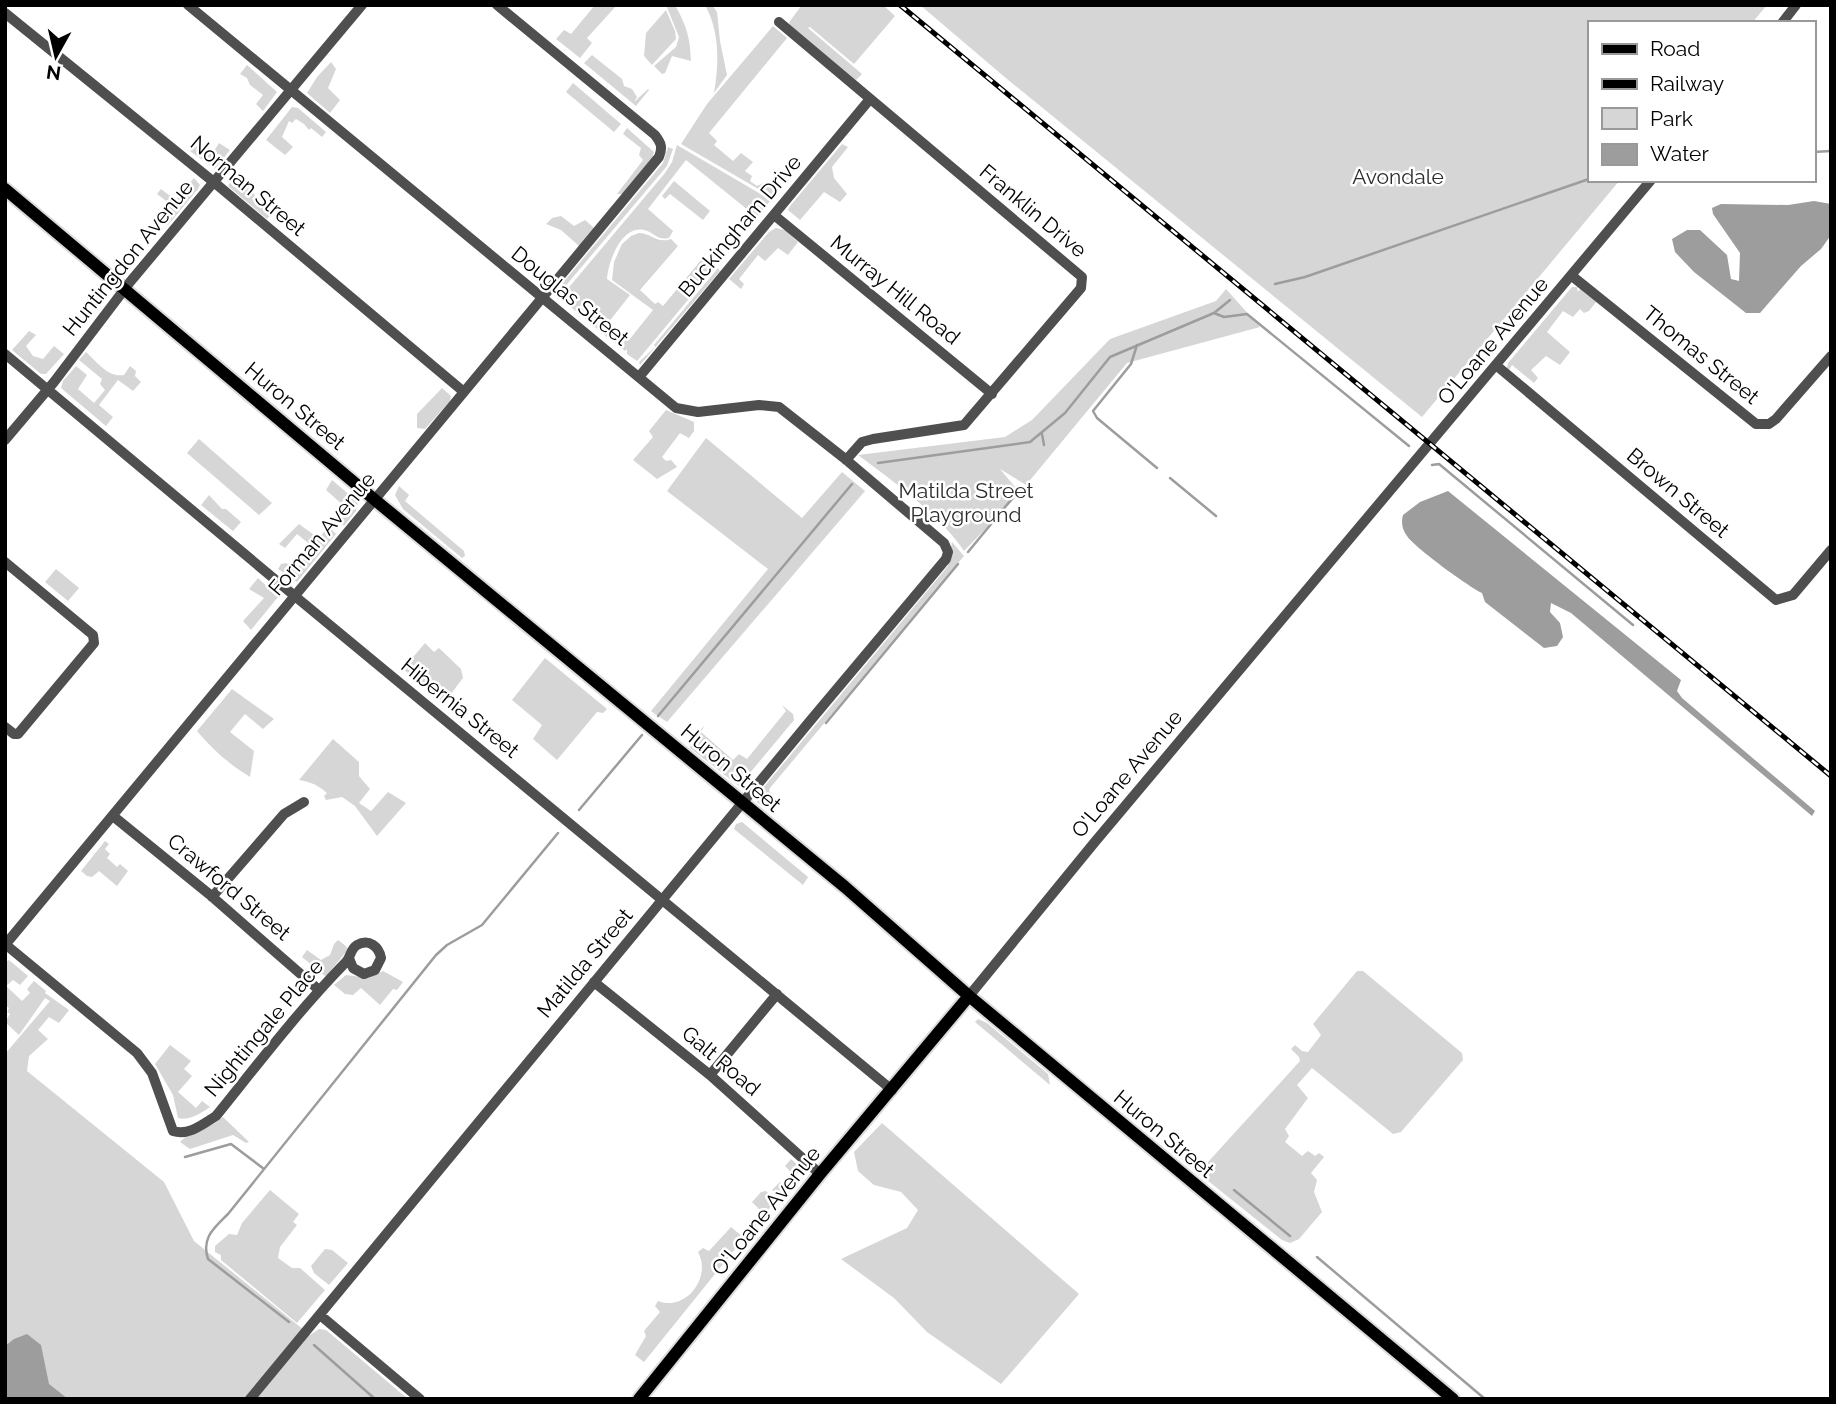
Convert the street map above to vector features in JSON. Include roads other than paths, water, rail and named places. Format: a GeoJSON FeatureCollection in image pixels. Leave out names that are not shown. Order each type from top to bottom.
{"type":"FeatureCollection","features":[{"type":"Feature","properties":{"kind":"main road","name":"Huron Street"},"geometry":{"type":"LineString","coordinates":[[5,188],[375,500],[845,887],[969,996],[1453,1399]]}},
{"type":"Feature","properties":{"kind":"main road","name":"O'Loane Avenue"},"geometry":{"type":"LineString","coordinates":[[639,1399],[820,1174],[969,996]]}},
{"type":"Feature","properties":{"kind":"street"},"geometry":{"type":"LineString","coordinates":[[5,11],[9,5]]}},
{"type":"Feature","properties":{"kind":"street","name":"Douglas Street"},"geometry":{"type":"LineString","coordinates":[[188,5],[676,408],[698,412],[759,405],[779,407],[944,543],[948,552]]}},
{"type":"Feature","properties":{"kind":"street","name":"Huntingdon Avenue"},"geometry":{"type":"LineString","coordinates":[[5,440],[126,288],[362,5]]}},
{"type":"Feature","properties":{"kind":"street","name":"Forman Avenue"},"geometry":{"type":"LineString","coordinates":[[5,945],[659,157],[661,144],[655,135],[497,5]]}},
{"type":"Feature","properties":{"kind":"street"},"geometry":{"type":"LineString","coordinates":[[1784,21],[1796,5]]}},
{"type":"Feature","properties":{"kind":"street","name":"Norman Street"},"geometry":{"type":"LineString","coordinates":[[5,11],[464,391]]}},
{"type":"Feature","properties":{"kind":"street","name":"Franklin Drive"},"geometry":{"type":"LineString","coordinates":[[779,23],[1082,277],[1080,288],[964,425],[862,442],[846,460]]}},
{"type":"Feature","properties":{"kind":"street","name":"Buckingham Drive"},"geometry":{"type":"LineString","coordinates":[[639,377],[870,99]]}},
{"type":"Feature","properties":{"kind":"street","name":"O'Loane Avenue"},"geometry":{"type":"LineString","coordinates":[[969,996],[1094,843],[1649,182]]}},
{"type":"Feature","properties":{"kind":"street","name":"Murray Hill Road"},"geometry":{"type":"LineString","coordinates":[[774,215],[992,394]]}},
{"type":"Feature","properties":{"kind":"street","name":"Thomas Street"},"geometry":{"type":"LineString","coordinates":[[1572,276],[1756,424],[1769,424],[1776,419],[1831,356]]}},
{"type":"Feature","properties":{"kind":"street","name":"Hibernia Street"},"geometry":{"type":"LineString","coordinates":[[5,354],[892,1090]]}},
{"type":"Feature","properties":{"kind":"street","name":"Brown Street"},"geometry":{"type":"LineString","coordinates":[[1497,366],[1776,600],[1793,595],[1831,550]]}},
{"type":"Feature","properties":{"kind":"street","name":"Matilda Street"},"geometry":{"type":"LineString","coordinates":[[250,1399],[946,559],[948,552]]}},
{"type":"Feature","properties":{"kind":"street"},"geometry":{"type":"LineString","coordinates":[[5,562],[93,635],[94,643],[18,734],[5,727]]}},
{"type":"Feature","properties":{"kind":"street"},"geometry":{"type":"LineString","coordinates":[[212,897],[284,814],[304,802]]}},
{"type":"Feature","properties":{"kind":"street","name":"Crawford Street"},"geometry":{"type":"LineString","coordinates":[[113,816],[319,990]]}},
{"type":"Feature","properties":{"kind":"street","name":"Nightingale Place"},"geometry":{"type":"LineString","coordinates":[[5,945],[137,1053],[152,1073],[173,1131],[180,1133],[194,1129],[216,1116],[319,990],[349,958]]}},
{"type":"Feature","properties":{"kind":"street","name":"Galt Road"},"geometry":{"type":"LineString","coordinates":[[594,982],[710,1075],[820,1174]]}},
{"type":"Feature","properties":{"kind":"street"},"geometry":{"type":"LineString","coordinates":[[710,1075],[777,994]]}},
{"type":"Feature","properties":{"kind":"street"},"geometry":{"type":"LineString","coordinates":[[320,1315],[420,1399]]}},
{"type":"Feature","properties":{"kind":"water"},"geometry":{"type":"Polygon","coordinates":[[[1814,201],[1831,204],[1831,235],[1760,313],[1746,313],[1694,272],[1675,252],[1672,239],[1687,230],[1700,230],[1727,255],[1731,279],[1739,281],[1740,253],[1713,214],[1712,208],[1721,204],[1788,205],[1814,201]]]}},
{"type":"Feature","properties":{"kind":"water"},"geometry":{"type":"Polygon","coordinates":[[[1448,491],[1681,680],[1677,691],[1682,698],[1815,811],[1812,816],[1571,613],[1551,603],[1550,612],[1560,623],[1563,637],[1557,646],[1544,648],[1485,602],[1482,593],[1420,549],[1404,531],[1403,515],[1420,502],[1448,491]]]}},
{"type":"Feature","properties":{"kind":"water"},"geometry":{"type":"Polygon","coordinates":[[[27,1334],[41,1345],[49,1384],[68,1399],[5,1399],[5,1346],[27,1334]]]}},
{"type":"Feature","properties":{"kind":"waterway"},"geometry":{"type":"LineString","coordinates":[[1815,152],[1831,151]]}},
{"type":"Feature","properties":{"kind":"waterway"},"geometry":{"type":"LineString","coordinates":[[1275,284],[1305,277],[1588,179]]}},
{"type":"Feature","properties":{"kind":"waterway"},"geometry":{"type":"LineString","coordinates":[[878,463],[1030,442],[1065,413],[1110,357],[1214,313],[1230,300]]}},
{"type":"Feature","properties":{"kind":"waterway"},"geometry":{"type":"LineString","coordinates":[[1214,313],[1224,317],[1247,314],[1409,446]]}},
{"type":"Feature","properties":{"kind":"waterway"},"geometry":{"type":"LineString","coordinates":[[1137,345],[1131,364],[1093,411],[1097,418],[1157,468]]}},
{"type":"Feature","properties":{"kind":"waterway"},"geometry":{"type":"LineString","coordinates":[[1042,434],[1044,445]]}},
{"type":"Feature","properties":{"kind":"waterway"},"geometry":{"type":"LineString","coordinates":[[1432,465],[1439,464],[1633,625]]}},
{"type":"Feature","properties":{"kind":"waterway"},"geometry":{"type":"LineString","coordinates":[[1170,478],[1216,516]]}},
{"type":"Feature","properties":{"kind":"waterway"},"geometry":{"type":"LineString","coordinates":[[658,716],[852,484]]}},
{"type":"Feature","properties":{"kind":"waterway"},"geometry":{"type":"LineString","coordinates":[[968,552],[1020,489]]}},
{"type":"Feature","properties":{"kind":"waterway"},"geometry":{"type":"LineString","coordinates":[[826,723],[958,564]]}},
{"type":"Feature","properties":{"kind":"waterway"},"geometry":{"type":"LineString","coordinates":[[579,810],[642,735]]}},
{"type":"Feature","properties":{"kind":"waterway"},"geometry":{"type":"LineString","coordinates":[[289,1322],[208,1259],[206,1245],[210,1234],[436,955],[447,945],[482,925],[558,833]]}},
{"type":"Feature","properties":{"kind":"waterway"},"geometry":{"type":"LineString","coordinates":[[185,1157],[231,1144],[264,1169]]}},
{"type":"Feature","properties":{"kind":"waterway"},"geometry":{"type":"LineString","coordinates":[[1234,1190],[1290,1236]]}},
{"type":"Feature","properties":{"kind":"waterway"},"geometry":{"type":"LineString","coordinates":[[1317,1257],[1485,1399]]}},
{"type":"Feature","properties":{"kind":"waterway"},"geometry":{"type":"LineString","coordinates":[[314,1345],[375,1399]]}},
{"type":"Feature","properties":{"kind":"railway"},"geometry":{"type":"LineString","coordinates":[[900,5],[1831,776]]}},
{"type":"Feature","properties":{"kind":"park label","name":"Avondale"},"geometry":{"type":"Point","coordinates":[1398,177]}},
{"type":"Feature","properties":{"kind":"park label","name":"Matilda Street Playground"},"geometry":{"type":"Point","coordinates":[966,503]}}]}
